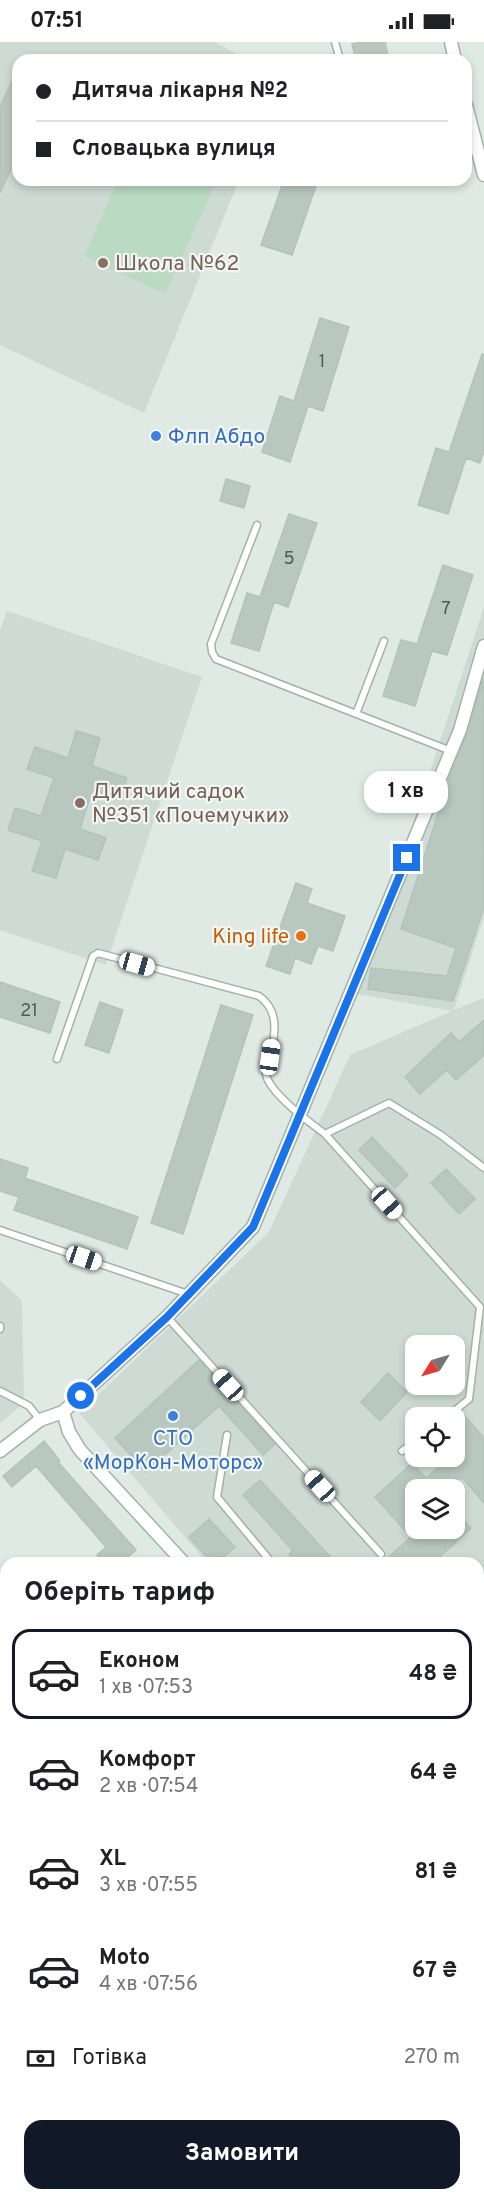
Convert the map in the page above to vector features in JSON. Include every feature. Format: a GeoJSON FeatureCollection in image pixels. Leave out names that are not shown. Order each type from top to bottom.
{"type":"FeatureCollection","features":[{"type":"Feature","properties":{"kind":"street"},"geometry":{"type":"LineString","coordinates":[[472,128],[484,175]]}},
{"type":"Feature","properties":{"kind":"street"},"geometry":{"type":"LineString","coordinates":[[0,1450],[40,1420],[63,1412],[167,1317],[253,1227],[460,730],[484,646]]}},
{"type":"Feature","properties":{"kind":"street"},"geometry":{"type":"LineString","coordinates":[[63,1412],[69,1432],[80,1450],[178,1557]]}},
{"type":"Feature","properties":{"kind":"lane"},"geometry":{"type":"LineString","coordinates":[[257,525],[211,644],[216,659],[451,751]]}},
{"type":"Feature","properties":{"kind":"lane"},"geometry":{"type":"LineString","coordinates":[[356,714],[384,641]]}},
{"type":"Feature","properties":{"kind":"lane"},"geometry":{"type":"LineString","coordinates":[[57,1059],[93,956],[98,953],[259,996],[267,1002],[273,1011],[275,1023],[266,1068],[267,1078],[299,1115],[325,1134],[480,1307],[470,1400],[461,1407]]}},
{"type":"Feature","properties":{"kind":"lane"},"geometry":{"type":"LineString","coordinates":[[325,1134],[389,1103],[441,1135],[484,1168]]}},
{"type":"Feature","properties":{"kind":"lane"},"geometry":{"type":"LineString","coordinates":[[0,1230],[189,1294]]}},
{"type":"Feature","properties":{"kind":"lane"},"geometry":{"type":"LineString","coordinates":[[167,1317],[381,1554]]}},
{"type":"Feature","properties":{"kind":"lane"},"geometry":{"type":"LineString","coordinates":[[0,1391],[29,1406],[40,1420]]}},
{"type":"Feature","properties":{"kind":"lane"},"geometry":{"type":"LineString","coordinates":[[227,1435],[217,1497],[267,1557]]}},
{"type":"Feature","properties":{"kind":"shaded area","name":"Школа №62"},"geometry":{"type":"Polygon","coordinates":[[[0,42],[215,42],[237,54],[12,54],[12,186],[237,186],[144,413],[0,345],[0,42]]]}},
{"type":"Feature","properties":{"kind":"shaded area"},"geometry":{"type":"Polygon","coordinates":[[[484,607],[484,916],[454,1010],[484,998],[484,1557],[202,1557],[79,1413],[269,1232],[350,1055],[452,1011],[357,994],[484,607]]]}},
{"type":"Feature","properties":{"kind":"shaded area","name":"Дитячий садок №351 «Почемучки»"},"geometry":{"type":"Polygon","coordinates":[[[7,611],[202,677],[106,965],[0,930],[0,631],[7,611]]]}},
{"type":"Feature","properties":{"kind":"shaded area"},"geometry":{"type":"Polygon","coordinates":[[[0,1280],[22,1301],[24,1403],[0,1423],[0,1280]]]}},
{"type":"Feature","properties":{"kind":"green space"},"geometry":{"type":"Polygon","coordinates":[[[115,186],[214,186],[165,294],[84,256],[115,186]]]}},
{"type":"Feature","properties":{"kind":"building"},"geometry":{"type":"Polygon","coordinates":[[[385,42],[388,54],[354,54],[352,44],[385,42]]]}},
{"type":"Feature","properties":{"kind":"building"},"geometry":{"type":"Polygon","coordinates":[[[12,81],[12,167],[0,193],[0,107],[12,81]]]}},
{"type":"Feature","properties":{"kind":"building"},"geometry":{"type":"Polygon","coordinates":[[[282,186],[316,186],[292,255],[261,245],[282,186]]]}},
{"type":"Feature","properties":{"kind":"building"},"geometry":{"type":"Polygon","coordinates":[[[320,318],[349,327],[323,411],[308,406],[290,462],[262,452],[280,396],[294,401],[320,318]]]}},
{"type":"Feature","properties":{"kind":"building"},"geometry":{"type":"Polygon","coordinates":[[[482,354],[484,355],[484,451],[480,463],[466,458],[448,514],[418,505],[436,448],[449,452],[482,354]]]}},
{"type":"Feature","properties":{"kind":"building"},"geometry":{"type":"Polygon","coordinates":[[[226,479],[250,486],[244,508],[220,501],[226,479]]]}},
{"type":"Feature","properties":{"kind":"building"},"geometry":{"type":"Polygon","coordinates":[[[289,514],[317,523],[288,607],[274,602],[259,651],[231,643],[247,593],[260,597],[289,514]]]}},
{"type":"Feature","properties":{"kind":"building"},"geometry":{"type":"Polygon","coordinates":[[[443,565],[473,575],[447,655],[432,651],[415,706],[383,696],[401,640],[417,644],[443,565]]]}},
{"type":"Feature","properties":{"kind":"building"},"geometry":{"type":"Polygon","coordinates":[[[483,678],[484,907],[453,1001],[368,989],[371,968],[447,976],[456,948],[401,929],[450,776],[468,732],[483,678]]]}},
{"type":"Feature","properties":{"kind":"building"},"geometry":{"type":"Polygon","coordinates":[[[76,731],[100,738],[92,766],[127,778],[119,800],[92,791],[80,829],[106,838],[98,860],[65,849],[56,878],[32,871],[42,841],[8,830],[15,808],[41,816],[54,778],[27,769],[35,747],[68,758],[76,731]]]}},
{"type":"Feature","properties":{"kind":"building"},"geometry":{"type":"Polygon","coordinates":[[[296,883],[312,889],[307,903],[345,916],[333,951],[318,946],[311,964],[295,958],[290,974],[266,966],[296,883]]]}},
{"type":"Feature","properties":{"kind":"building"},"geometry":{"type":"Polygon","coordinates":[[[0,982],[60,1002],[50,1033],[0,1017],[0,982]]]}},
{"type":"Feature","properties":{"kind":"building"},"geometry":{"type":"Polygon","coordinates":[[[100,1002],[123,1010],[109,1053],[85,1045],[100,1002]]]}},
{"type":"Feature","properties":{"kind":"building"},"geometry":{"type":"Polygon","coordinates":[[[221,1005],[253,1015],[183,1234],[151,1223],[221,1005]]]}},
{"type":"Feature","properties":{"kind":"building"},"geometry":{"type":"Polygon","coordinates":[[[484,1020],[484,1055],[456,1080],[447,1070],[420,1094],[405,1077],[451,1033],[459,1042],[484,1020]]]}},
{"type":"Feature","properties":{"kind":"building"},"geometry":{"type":"Polygon","coordinates":[[[372,1137],[408,1175],[395,1188],[359,1150],[372,1137]]]}},
{"type":"Feature","properties":{"kind":"building"},"geometry":{"type":"Polygon","coordinates":[[[0,1159],[28,1168],[25,1178],[138,1217],[127,1249],[14,1210],[19,1197],[0,1191],[0,1159]]]}},
{"type":"Feature","properties":{"kind":"building"},"geometry":{"type":"Polygon","coordinates":[[[446,1169],[475,1199],[459,1214],[431,1183],[446,1169]]]}},
{"type":"Feature","properties":{"kind":"building","name":"СТО «МорКон-Моторс»"},"geometry":{"type":"Polygon","coordinates":[[[199,1360],[275,1444],[263,1455],[219,1406],[146,1472],[115,1438],[199,1360]]]}},
{"type":"Feature","properties":{"kind":"building"},"geometry":{"type":"Polygon","coordinates":[[[388,1373],[405,1390],[405,1394],[380,1421],[361,1402],[388,1373]]]}},
{"type":"Feature","properties":{"kind":"building"},"geometry":{"type":"Polygon","coordinates":[[[465,1416],[484,1438],[484,1503],[462,1477],[460,1479],[405,1479],[405,1530],[375,1497],[408,1467],[416,1467],[426,1478],[438,1467],[465,1467],[465,1416]]]}},
{"type":"Feature","properties":{"kind":"building"},"geometry":{"type":"Polygon","coordinates":[[[44,1441],[60,1461],[58,1462],[136,1550],[128,1557],[99,1557],[97,1555],[106,1547],[36,1466],[12,1487],[3,1476],[44,1441]]]}},
{"type":"Feature","properties":{"kind":"building"},"geometry":{"type":"Polygon","coordinates":[[[260,1480],[331,1557],[292,1557],[289,1554],[293,1551],[243,1495],[260,1480]]]}},
{"type":"Feature","properties":{"kind":"building"},"geometry":{"type":"Polygon","coordinates":[[[209,1519],[235,1547],[224,1557],[207,1557],[189,1537],[209,1519]]]}},
{"type":"Feature","properties":{"kind":"building"},"geometry":{"type":"Polygon","coordinates":[[[465,1522],[471,1528],[465,1534],[465,1522]]]}},
{"type":"Feature","properties":{"kind":"building"},"geometry":{"type":"Polygon","coordinates":[[[409,1539],[459,1539],[440,1557],[389,1557],[409,1539]]]}},
{"type":"Feature","properties":{"kind":"place","name":"Школа №62"},"geometry":{"type":"Point","coordinates":[103,263]}},
{"type":"Feature","properties":{"kind":"place","name":"Флп Абдо"},"geometry":{"type":"Point","coordinates":[156,436]}},
{"type":"Feature","properties":{"kind":"place","name":"Дитячий садок №351 «Почемучки»"},"geometry":{"type":"Point","coordinates":[80,803]}},
{"type":"Feature","properties":{"kind":"place","name":"King life"},"geometry":{"type":"Point","coordinates":[301,936]}},
{"type":"Feature","properties":{"kind":"place","name":"СТО «МорКон-Моторс»"},"geometry":{"type":"Point","coordinates":[173,1416]}},
{"type":"Feature","properties":{"kind":"route"},"geometry":{"type":"LineString","coordinates":[[81,1396],[167,1317],[253,1227],[407,858]]}}]}
